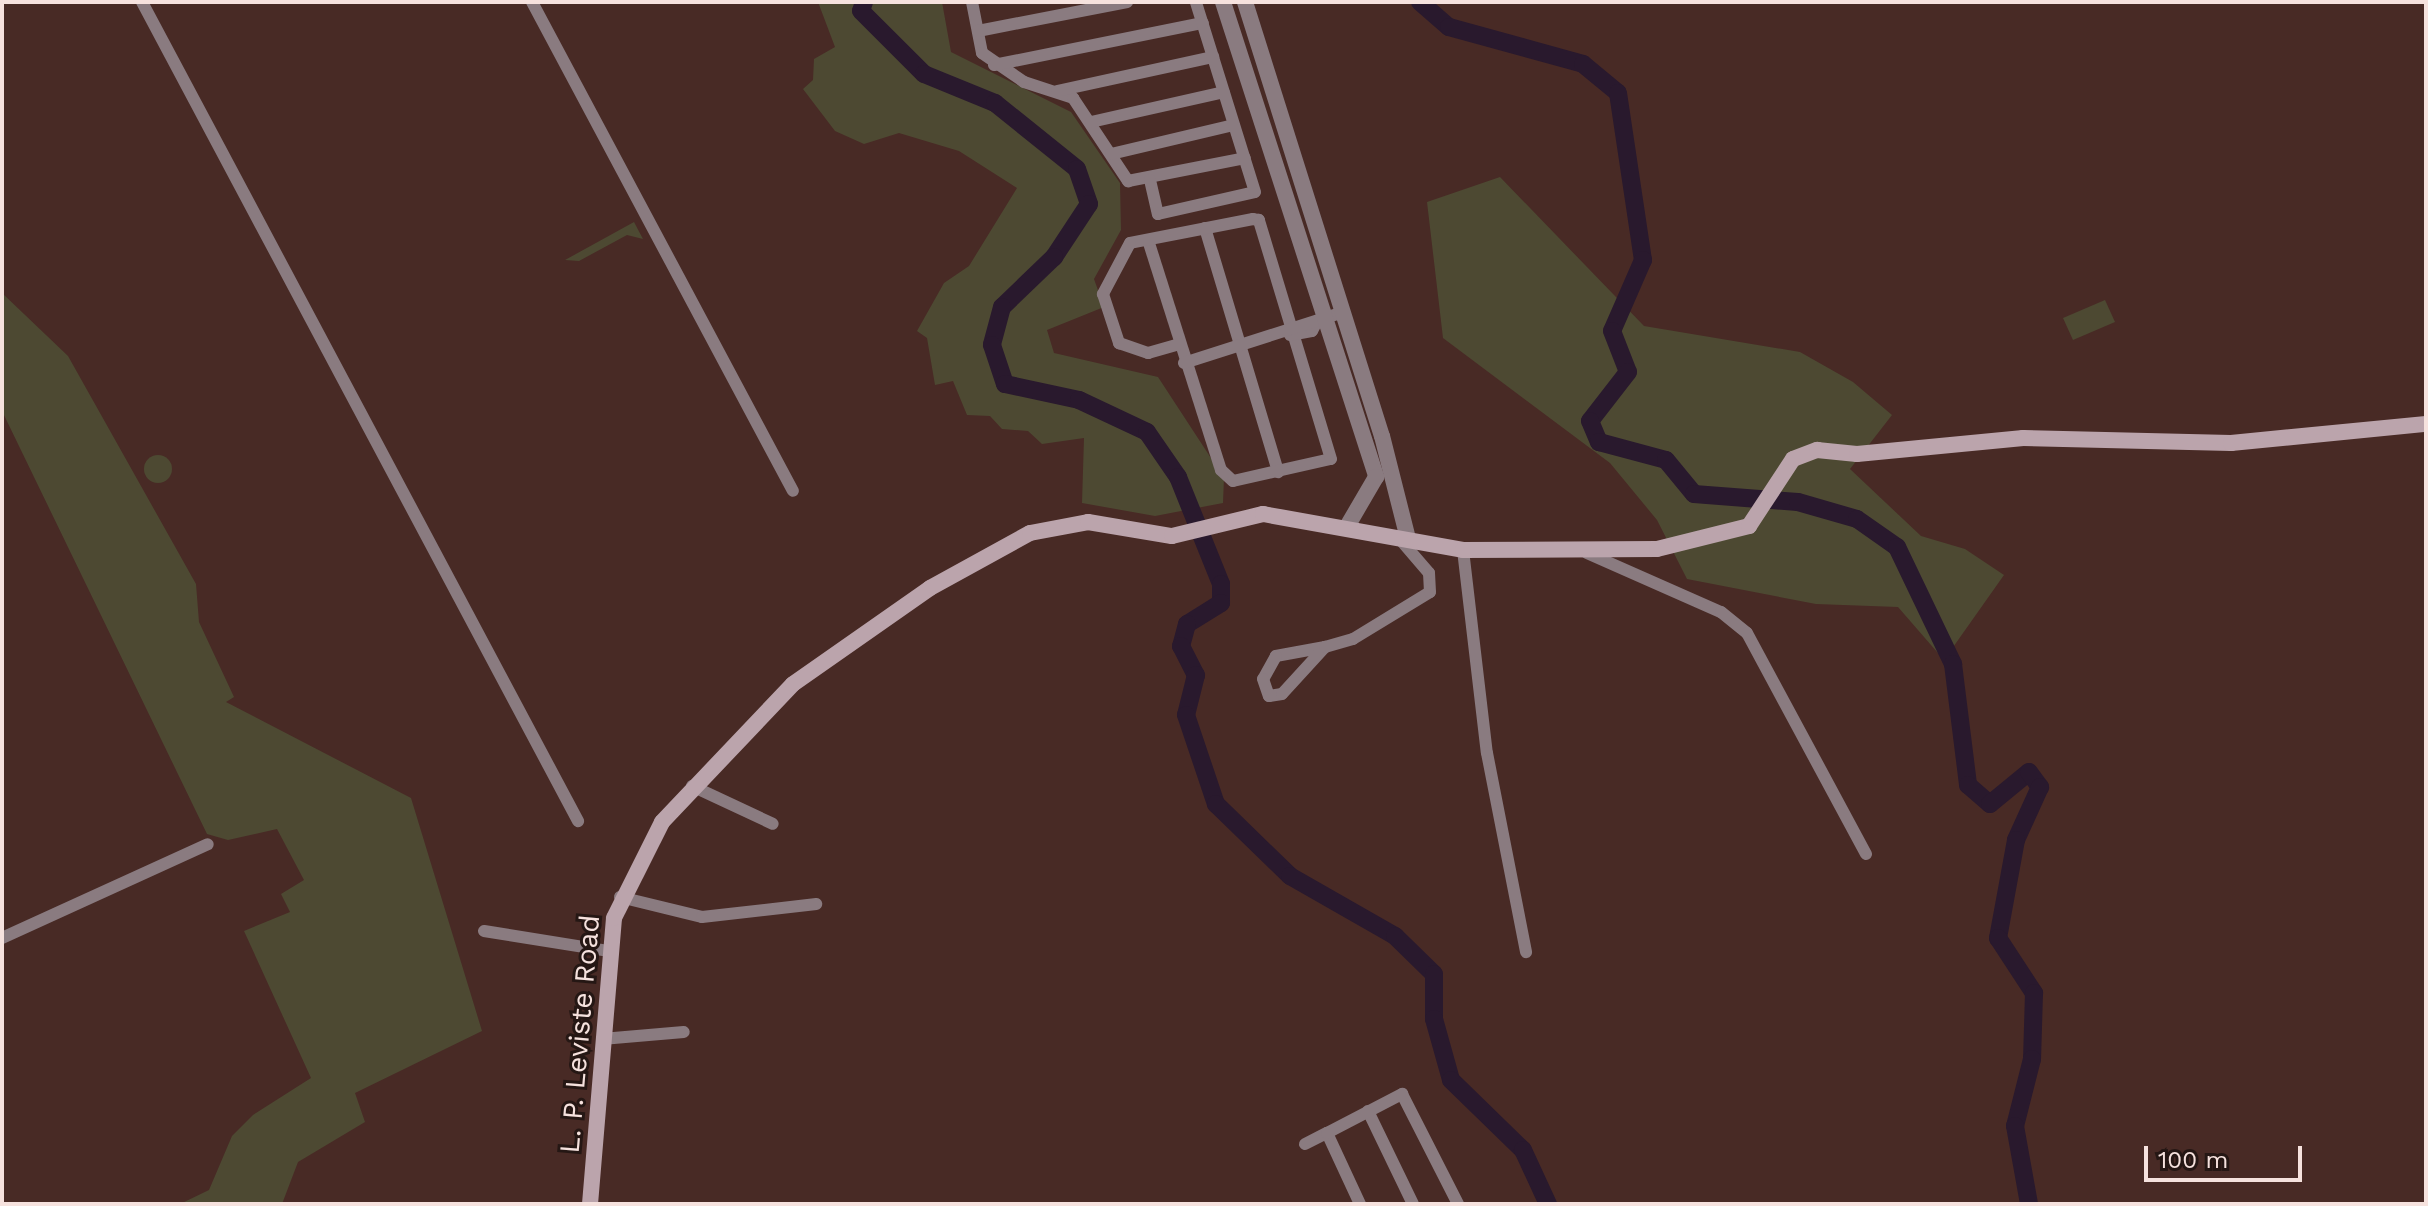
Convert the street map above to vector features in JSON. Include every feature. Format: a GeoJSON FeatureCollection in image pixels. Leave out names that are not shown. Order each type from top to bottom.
{"type":"FeatureCollection","features":[{"type":"Feature","properties":{"kind":"main road","name":"L. P. Leviste Road"},"geometry":{"type":"LineString","coordinates":[[590,1204],[609,951],[620,897],[692,786],[819,664],[930,588],[1030,533],[1088,522],[1172,536],[1214,522],[1273,514],[1348,525],[1463,550],[1587,553],[1725,538],[1756,521],[1773,486],[1793,459],[1817,450],[1857,454],[2008,438],[2231,443],[2426,424]]}},
{"type":"Feature","properties":{"kind":"street"},"geometry":{"type":"LineString","coordinates":[[142,2],[578,821]]}},
{"type":"Feature","properties":{"kind":"street"},"geometry":{"type":"LineString","coordinates":[[532,2],[793,491]]}},
{"type":"Feature","properties":{"kind":"street"},"geometry":{"type":"LineString","coordinates":[[972,2],[978,31],[994,65],[1073,98],[1128,181],[1150,180],[1245,158]]}},
{"type":"Feature","properties":{"kind":"street"},"geometry":{"type":"LineString","coordinates":[[978,31],[1127,2]]}},
{"type":"Feature","properties":{"kind":"street"},"geometry":{"type":"LineString","coordinates":[[1150,180],[1158,214],[1250,197],[1245,158],[1196,2]]}},
{"type":"Feature","properties":{"kind":"street"},"geometry":{"type":"LineString","coordinates":[[1223,2],[1320,320],[1376,477]]}},
{"type":"Feature","properties":{"kind":"street"},"geometry":{"type":"LineString","coordinates":[[1245,2],[1393,474],[1403,538],[1429,573],[1430,592],[1353,639],[1276,656],[1263,679],[1269,696],[1282,694],[1325,647]]}},
{"type":"Feature","properties":{"kind":"street"},"geometry":{"type":"LineString","coordinates":[[994,65],[1203,23]]}},
{"type":"Feature","properties":{"kind":"street"},"geometry":{"type":"LineString","coordinates":[[1054,92],[1213,57]]}},
{"type":"Feature","properties":{"kind":"street"},"geometry":{"type":"LineString","coordinates":[[1091,122],[1224,92]]}},
{"type":"Feature","properties":{"kind":"street"},"geometry":{"type":"LineString","coordinates":[[1111,154],[1234,125]]}},
{"type":"Feature","properties":{"kind":"street"},"geometry":{"type":"LineString","coordinates":[[1148,240],[1179,344],[1184,363],[1221,470],[1233,481],[1331,457],[1289,331],[1259,220],[1130,243],[1103,294],[1119,343],[1148,353],[1179,344]]}},
{"type":"Feature","properties":{"kind":"street"},"geometry":{"type":"LineString","coordinates":[[1205,228],[1278,472]]}},
{"type":"Feature","properties":{"kind":"street"},"geometry":{"type":"LineString","coordinates":[[1184,363],[1341,313]]}},
{"type":"Feature","properties":{"kind":"street"},"geometry":{"type":"LineString","coordinates":[[1348,525],[1376,477],[1393,474]]}},
{"type":"Feature","properties":{"kind":"street"},"geometry":{"type":"LineString","coordinates":[[1463,550],[1487,753],[1526,952]]}},
{"type":"Feature","properties":{"kind":"street"},"geometry":{"type":"LineString","coordinates":[[1587,553],[1721,612],[1747,633],[1866,854]]}},
{"type":"Feature","properties":{"kind":"street"},"geometry":{"type":"LineString","coordinates":[[692,786],[773,824]]}},
{"type":"Feature","properties":{"kind":"street"},"geometry":{"type":"LineString","coordinates":[[2,938],[208,844]]}},
{"type":"Feature","properties":{"kind":"street"},"geometry":{"type":"LineString","coordinates":[[620,897],[702,917],[816,904]]}},
{"type":"Feature","properties":{"kind":"street"},"geometry":{"type":"LineString","coordinates":[[484,931],[609,951]]}},
{"type":"Feature","properties":{"kind":"street"},"geometry":{"type":"LineString","coordinates":[[602,1039],[684,1032]]}},
{"type":"Feature","properties":{"kind":"street"},"geometry":{"type":"LineString","coordinates":[[1305,1144],[1368,1111],[1408,1097],[1458,1204]]}},
{"type":"Feature","properties":{"kind":"street"},"geometry":{"type":"LineString","coordinates":[[1368,1111],[1413,1204]]}},
{"type":"Feature","properties":{"kind":"street"},"geometry":{"type":"LineString","coordinates":[[1327,1133],[1360,1204]]}},
{"type":"Feature","properties":{"kind":"shaded area"},"geometry":{"type":"Polygon","coordinates":[[[818,2],[942,2],[951,52],[1071,112],[1120,183],[1121,230],[1094,279],[1104,307],[1047,330],[1054,353],[1158,377],[1224,478],[1223,503],[1155,516],[1082,503],[1084,438],[1042,444],[1028,431],[1002,429],[990,416],[967,415],[953,381],[935,385],[927,338],[917,331],[944,283],[969,266],[1017,188],[959,151],[899,133],[864,144],[835,131],[803,89],[813,80],[814,59],[835,47],[818,2]]]}},
{"type":"Feature","properties":{"kind":"shaded area"},"geometry":{"type":"Polygon","coordinates":[[[1500,177],[1644,326],[1800,352],[1853,382],[1892,415],[1850,469],[1921,536],[1965,549],[2004,575],[1944,660],[1898,607],[1816,604],[1687,579],[1657,520],[1610,463],[1443,338],[1427,202],[1500,177]]]}},
{"type":"Feature","properties":{"kind":"shaded area"},"geometry":{"type":"Polygon","coordinates":[[[634,222],[643,239],[627,235],[579,261],[565,260],[634,222]]]}},
{"type":"Feature","properties":{"kind":"shaded area"},"geometry":{"type":"Polygon","coordinates":[[[2,293],[68,356],[196,584],[199,622],[234,697],[226,702],[411,798],[482,1031],[355,1093],[365,1122],[298,1162],[282,1204],[180,1204],[209,1190],[232,1136],[253,1115],[311,1078],[244,931],[290,912],[281,894],[304,880],[277,829],[228,840],[207,834],[2,411],[2,293]]]}},
{"type":"Feature","properties":{"kind":"shaded area"},"geometry":{"type":"Polygon","coordinates":[[[2105,300],[2115,322],[2073,340],[2063,318],[2105,300]]]}},
{"type":"Feature","properties":{"kind":"shaded area"},"geometry":{"type":"Polygon","coordinates":[[[158,455],[168,459],[172,469],[168,479],[158,483],[148,479],[144,469],[148,459],[158,455]]]}},
{"type":"Feature","properties":{"kind":"waterway"},"geometry":{"type":"LineString","coordinates":[[864,2],[861,11],[924,74],[995,103],[1077,169],[1089,204],[1054,257],[1002,307],[992,345],[1005,384],[1079,400],[1147,432],[1178,477],[1221,584],[1221,603],[1187,624],[1181,646],[1196,675],[1186,715],[1216,804],[1290,876],[1395,936],[1434,974],[1434,1019],[1451,1080],[1523,1150],[1548,1204]]}},
{"type":"Feature","properties":{"kind":"waterway"},"geometry":{"type":"LineString","coordinates":[[1420,2],[1449,27],[1583,64],[1618,93],[1643,260],[1612,331],[1628,372],[1590,421],[1599,442],[1666,460],[1694,494],[1798,502],[1857,519],[1897,547],[1953,664],[1968,785],[1990,804],[2029,772],[2040,787],[2016,840],[1998,938],[2034,993],[2032,1059],[2015,1126],[2029,1204]]}}]}
